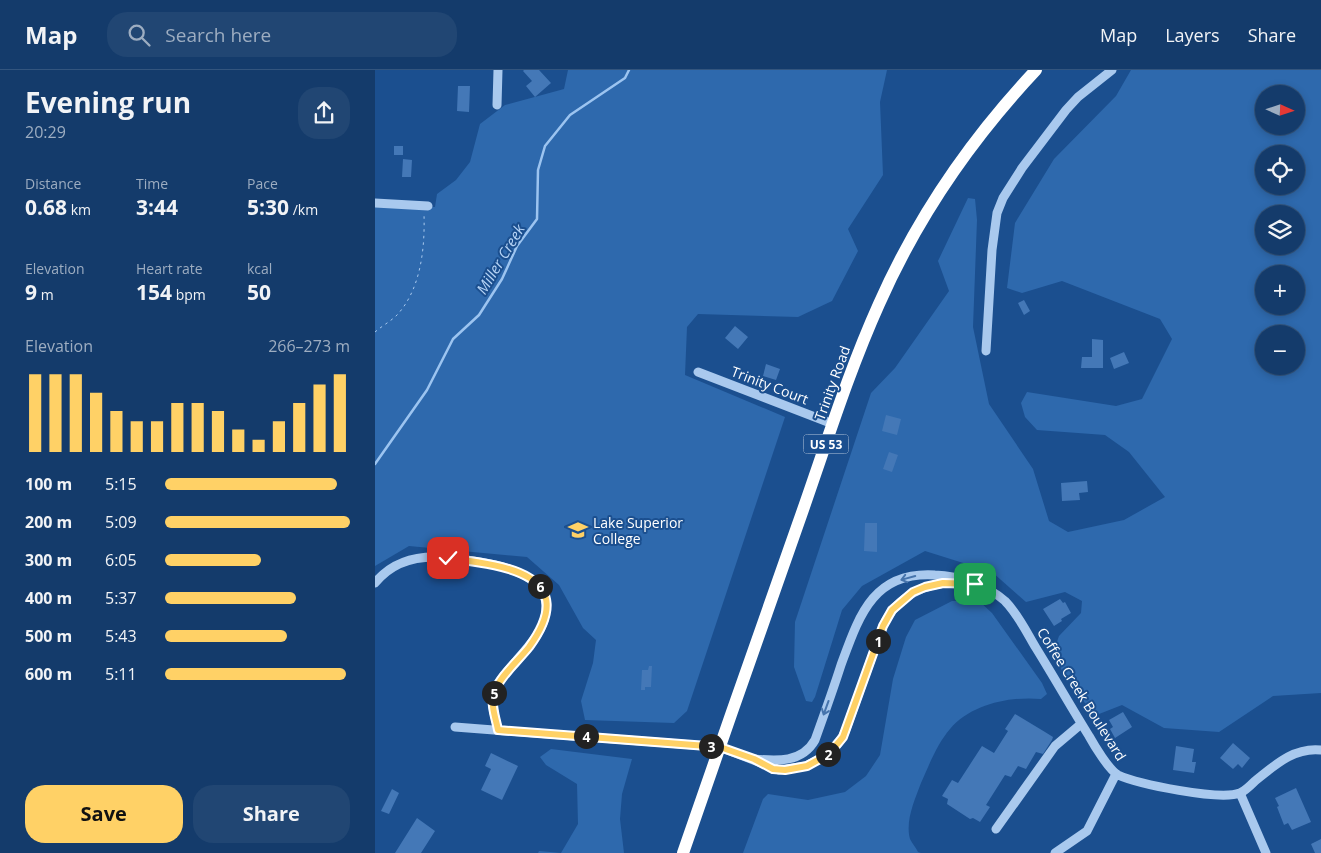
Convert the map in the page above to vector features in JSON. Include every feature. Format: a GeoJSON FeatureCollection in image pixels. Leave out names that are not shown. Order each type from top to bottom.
{"type":"FeatureCollection","features":[{"type":"Feature","properties":{"kind":"highway","name":"Trinity Road"},"geometry":{"type":"LineString","coordinates":[[683,853],[833,424],[879,304],[919,228],[950,178],[979,138],[1036,70]]}},
{"type":"Feature","properties":{"kind":"street"},"geometry":{"type":"LineString","coordinates":[[497,105],[498,70]]}},
{"type":"Feature","properties":{"kind":"street"},"geometry":{"type":"LineString","coordinates":[[986,351],[991,250],[997,213],[1003,198],[1022,168],[1066,110],[1112,70]]}},
{"type":"Feature","properties":{"kind":"street"},"geometry":{"type":"LineString","coordinates":[[375,203],[426,206]]}},
{"type":"Feature","properties":{"kind":"street","name":"Trinity Court"},"geometry":{"type":"LineString","coordinates":[[698,372],[833,424]]}},
{"type":"Feature","properties":{"kind":"street"},"geometry":{"type":"LineString","coordinates":[[375,583],[396,565],[412,559],[437,557],[513,570],[531,578],[542,588],[546,603],[545,616],[541,628],[494,694],[493,705],[498,730]]}},
{"type":"Feature","properties":{"kind":"street","name":"Coffee Creek Boulevard"},"geometry":{"type":"LineString","coordinates":[[754,759],[776,761],[791,759],[804,753],[813,744],[860,616],[871,599],[897,581],[919,575],[945,576],[973,583],[993,592],[1013,611],[1096,748],[1116,774],[1138,782],[1169,789],[1212,795],[1240,793]]}},
{"type":"Feature","properties":{"kind":"street","name":"Coffee Creek Boulevard"},"geometry":{"type":"LineString","coordinates":[[455,727],[720,747],[754,759],[773,769],[785,770],[807,766],[829,754],[845,732],[883,626],[892,610],[913,592],[925,587],[943,583],[973,583]]}},
{"type":"Feature","properties":{"kind":"street"},"geometry":{"type":"LineString","coordinates":[[996,829],[1055,746],[1081,724]]}},
{"type":"Feature","properties":{"kind":"street"},"geometry":{"type":"LineString","coordinates":[[1266,853],[1240,793],[1278,763],[1295,753],[1321,750]]}},
{"type":"Feature","properties":{"kind":"street"},"geometry":{"type":"LineString","coordinates":[[1055,853],[1087,831],[1116,774]]}},
{"type":"Feature","properties":{"kind":"path"},"geometry":{"type":"LineString","coordinates":[[375,332],[397,315],[410,297],[418,274],[426,206]]}},
{"type":"Feature","properties":{"kind":"shaded area"},"geometry":{"type":"Polygon","coordinates":[[[568,70],[887,70],[880,102],[883,175],[848,229],[858,251],[832,301],[798,317],[698,314],[687,327],[685,375],[785,417],[687,711],[674,723],[585,720],[581,701],[593,663],[596,640],[583,628],[559,585],[527,557],[409,546],[375,566],[375,207],[435,207],[437,194],[456,180],[470,162],[480,124],[505,105],[564,89],[568,70]]]}},
{"type":"Feature","properties":{"kind":"shaded area"},"geometry":{"type":"Polygon","coordinates":[[[1131,70],[1321,70],[1321,693],[1273,696],[1219,732],[1164,728],[1122,705],[1094,716],[1052,656],[1059,636],[1081,613],[1082,601],[1065,592],[1026,602],[992,572],[925,551],[862,586],[842,610],[815,697],[812,702],[806,701],[794,667],[795,622],[871,393],[895,368],[949,291],[938,261],[968,198],[975,199],[977,220],[973,327],[989,404],[1033,469],[1049,521],[1068,532],[1124,520],[1165,497],[1129,452],[1105,435],[1037,430],[1025,417],[1021,403],[1027,392],[1116,406],[1142,399],[1172,339],[1160,319],[1062,281],[1022,293],[1007,288],[1015,223],[1054,159],[1116,96],[1131,70]]]}},
{"type":"Feature","properties":{"kind":"shaded area"},"geometry":{"type":"Polygon","coordinates":[[[952,601],[979,601],[992,613],[1042,683],[1047,694],[1041,699],[1017,699],[980,708],[959,720],[950,729],[934,755],[911,810],[910,839],[918,852],[921,853],[743,853],[763,799],[768,794],[808,800],[845,792],[866,776],[880,755],[893,679],[906,637],[915,620],[952,601]]]}},
{"type":"Feature","properties":{"kind":"shaded area"},"geometry":{"type":"Polygon","coordinates":[[[551,749],[632,759],[622,794],[620,819],[624,853],[561,853],[578,824],[577,784],[546,765],[540,757],[551,749]]]}},
{"type":"Feature","properties":{"kind":"shaded area"},"geometry":{"type":"Polygon","coordinates":[[[539,851],[561,853],[538,853],[539,851]]]}},
{"type":"Feature","properties":{"kind":"building"},"geometry":{"type":"Polygon","coordinates":[[[524,70],[539,70],[551,83],[535,97],[526,86],[532,81],[524,70]]]}},
{"type":"Feature","properties":{"kind":"building"},"geometry":{"type":"Polygon","coordinates":[[[458,86],[470,86],[469,112],[457,111],[458,86]]]}},
{"type":"Feature","properties":{"kind":"building"},"geometry":{"type":"Polygon","coordinates":[[[394,146],[403,146],[403,155],[394,155],[394,146]]]}},
{"type":"Feature","properties":{"kind":"building"},"geometry":{"type":"Polygon","coordinates":[[[403,159],[412,160],[411,177],[402,177],[403,159]]]}},
{"type":"Feature","properties":{"kind":"building"},"geometry":{"type":"Polygon","coordinates":[[[1024,300],[1030,311],[1024,315],[1018,303],[1024,300]]]}},
{"type":"Feature","properties":{"kind":"building"},"geometry":{"type":"Polygon","coordinates":[[[735,326],[748,337],[738,349],[725,338],[735,326]]]}},
{"type":"Feature","properties":{"kind":"building"},"geometry":{"type":"Polygon","coordinates":[[[1092,339],[1103,340],[1103,368],[1081,368],[1082,357],[1092,357],[1092,339]]]}},
{"type":"Feature","properties":{"kind":"building"},"geometry":{"type":"Polygon","coordinates":[[[1124,352],[1129,363],[1114,369],[1110,358],[1124,352]]]}},
{"type":"Feature","properties":{"kind":"building"},"geometry":{"type":"Polygon","coordinates":[[[766,364],[780,369],[776,380],[763,376],[766,364]]]}},
{"type":"Feature","properties":{"kind":"building"},"geometry":{"type":"Polygon","coordinates":[[[886,415],[901,419],[897,435],[882,431],[886,415]]]}},
{"type":"Feature","properties":{"kind":"building"},"geometry":{"type":"Polygon","coordinates":[[[889,452],[898,455],[892,472],[883,469],[889,452]]]}},
{"type":"Feature","properties":{"kind":"building"},"geometry":{"type":"Polygon","coordinates":[[[1087,481],[1088,492],[1079,493],[1080,500],[1062,501],[1061,483],[1087,481]]]}},
{"type":"Feature","properties":{"kind":"building"},"geometry":{"type":"Polygon","coordinates":[[[865,523],[877,523],[877,552],[864,551],[865,523]]]}},
{"type":"Feature","properties":{"kind":"building"},"geometry":{"type":"Polygon","coordinates":[[[1060,599],[1063,603],[1065,602],[1071,613],[1054,626],[1043,609],[1060,599]]]}},
{"type":"Feature","properties":{"kind":"building"},"geometry":{"type":"Polygon","coordinates":[[[649,666],[652,666],[651,687],[645,687],[645,690],[641,690],[642,670],[648,670],[649,666]]]}},
{"type":"Feature","properties":{"kind":"building"},"geometry":{"type":"Polygon","coordinates":[[[1123,712],[1132,727],[1115,738],[1110,729],[1113,727],[1109,720],[1123,712]]]}},
{"type":"Feature","properties":{"kind":"building"},"geometry":{"type":"Polygon","coordinates":[[[1015,714],[1053,737],[1052,740],[1043,754],[1036,752],[1026,769],[1018,766],[1011,777],[1005,775],[986,805],[990,807],[980,822],[973,818],[970,819],[947,804],[948,799],[942,796],[952,780],[958,783],[982,746],[994,753],[1008,731],[1005,729],[1015,714]]]}},
{"type":"Feature","properties":{"kind":"building"},"geometry":{"type":"Polygon","coordinates":[[[1233,743],[1250,758],[1242,768],[1238,764],[1233,769],[1220,758],[1233,743]]]}},
{"type":"Feature","properties":{"kind":"building"},"geometry":{"type":"Polygon","coordinates":[[[1176,746],[1194,749],[1192,762],[1196,762],[1194,773],[1173,770],[1176,746]]]}},
{"type":"Feature","properties":{"kind":"building"},"geometry":{"type":"Polygon","coordinates":[[[491,753],[518,766],[502,800],[481,790],[491,769],[485,766],[491,753]]]}},
{"type":"Feature","properties":{"kind":"building"},"geometry":{"type":"Polygon","coordinates":[[[1296,788],[1311,822],[1292,830],[1288,823],[1284,825],[1275,798],[1296,788]]]}},
{"type":"Feature","properties":{"kind":"building"},"geometry":{"type":"Polygon","coordinates":[[[392,789],[399,793],[389,814],[381,811],[392,789]]]}},
{"type":"Feature","properties":{"kind":"building"},"geometry":{"type":"Polygon","coordinates":[[[417,818],[435,831],[421,853],[395,853],[417,818]]]}},
{"type":"Feature","properties":{"kind":"building"},"geometry":{"type":"Polygon","coordinates":[[[1321,839],[1321,853],[1315,853],[1311,844],[1321,839]]]}},
{"type":"Feature","properties":{"kind":"waterway","name":"Miller Creek"},"geometry":{"type":"LineString","coordinates":[[375,464],[427,390],[453,339],[479,315],[502,279],[517,246],[537,219],[538,170],[545,146],[570,115],[625,78],[629,70]]}},
{"type":"Feature","properties":{"kind":"place","name":"Lake Superior College"},"geometry":{"type":"Point","coordinates":[578,530]}},
{"type":"Feature","properties":{"kind":"route"},"geometry":{"type":"LineString","coordinates":[[448,558],[501,567],[520,573],[534,580],[544,593],[546,603],[544,623],[528,648],[495,690],[493,705],[498,730],[720,747],[779,770],[807,766],[823,758],[835,748],[848,725],[883,626],[887,617],[898,604],[913,592],[935,584],[962,582],[975,584]]}}]}
